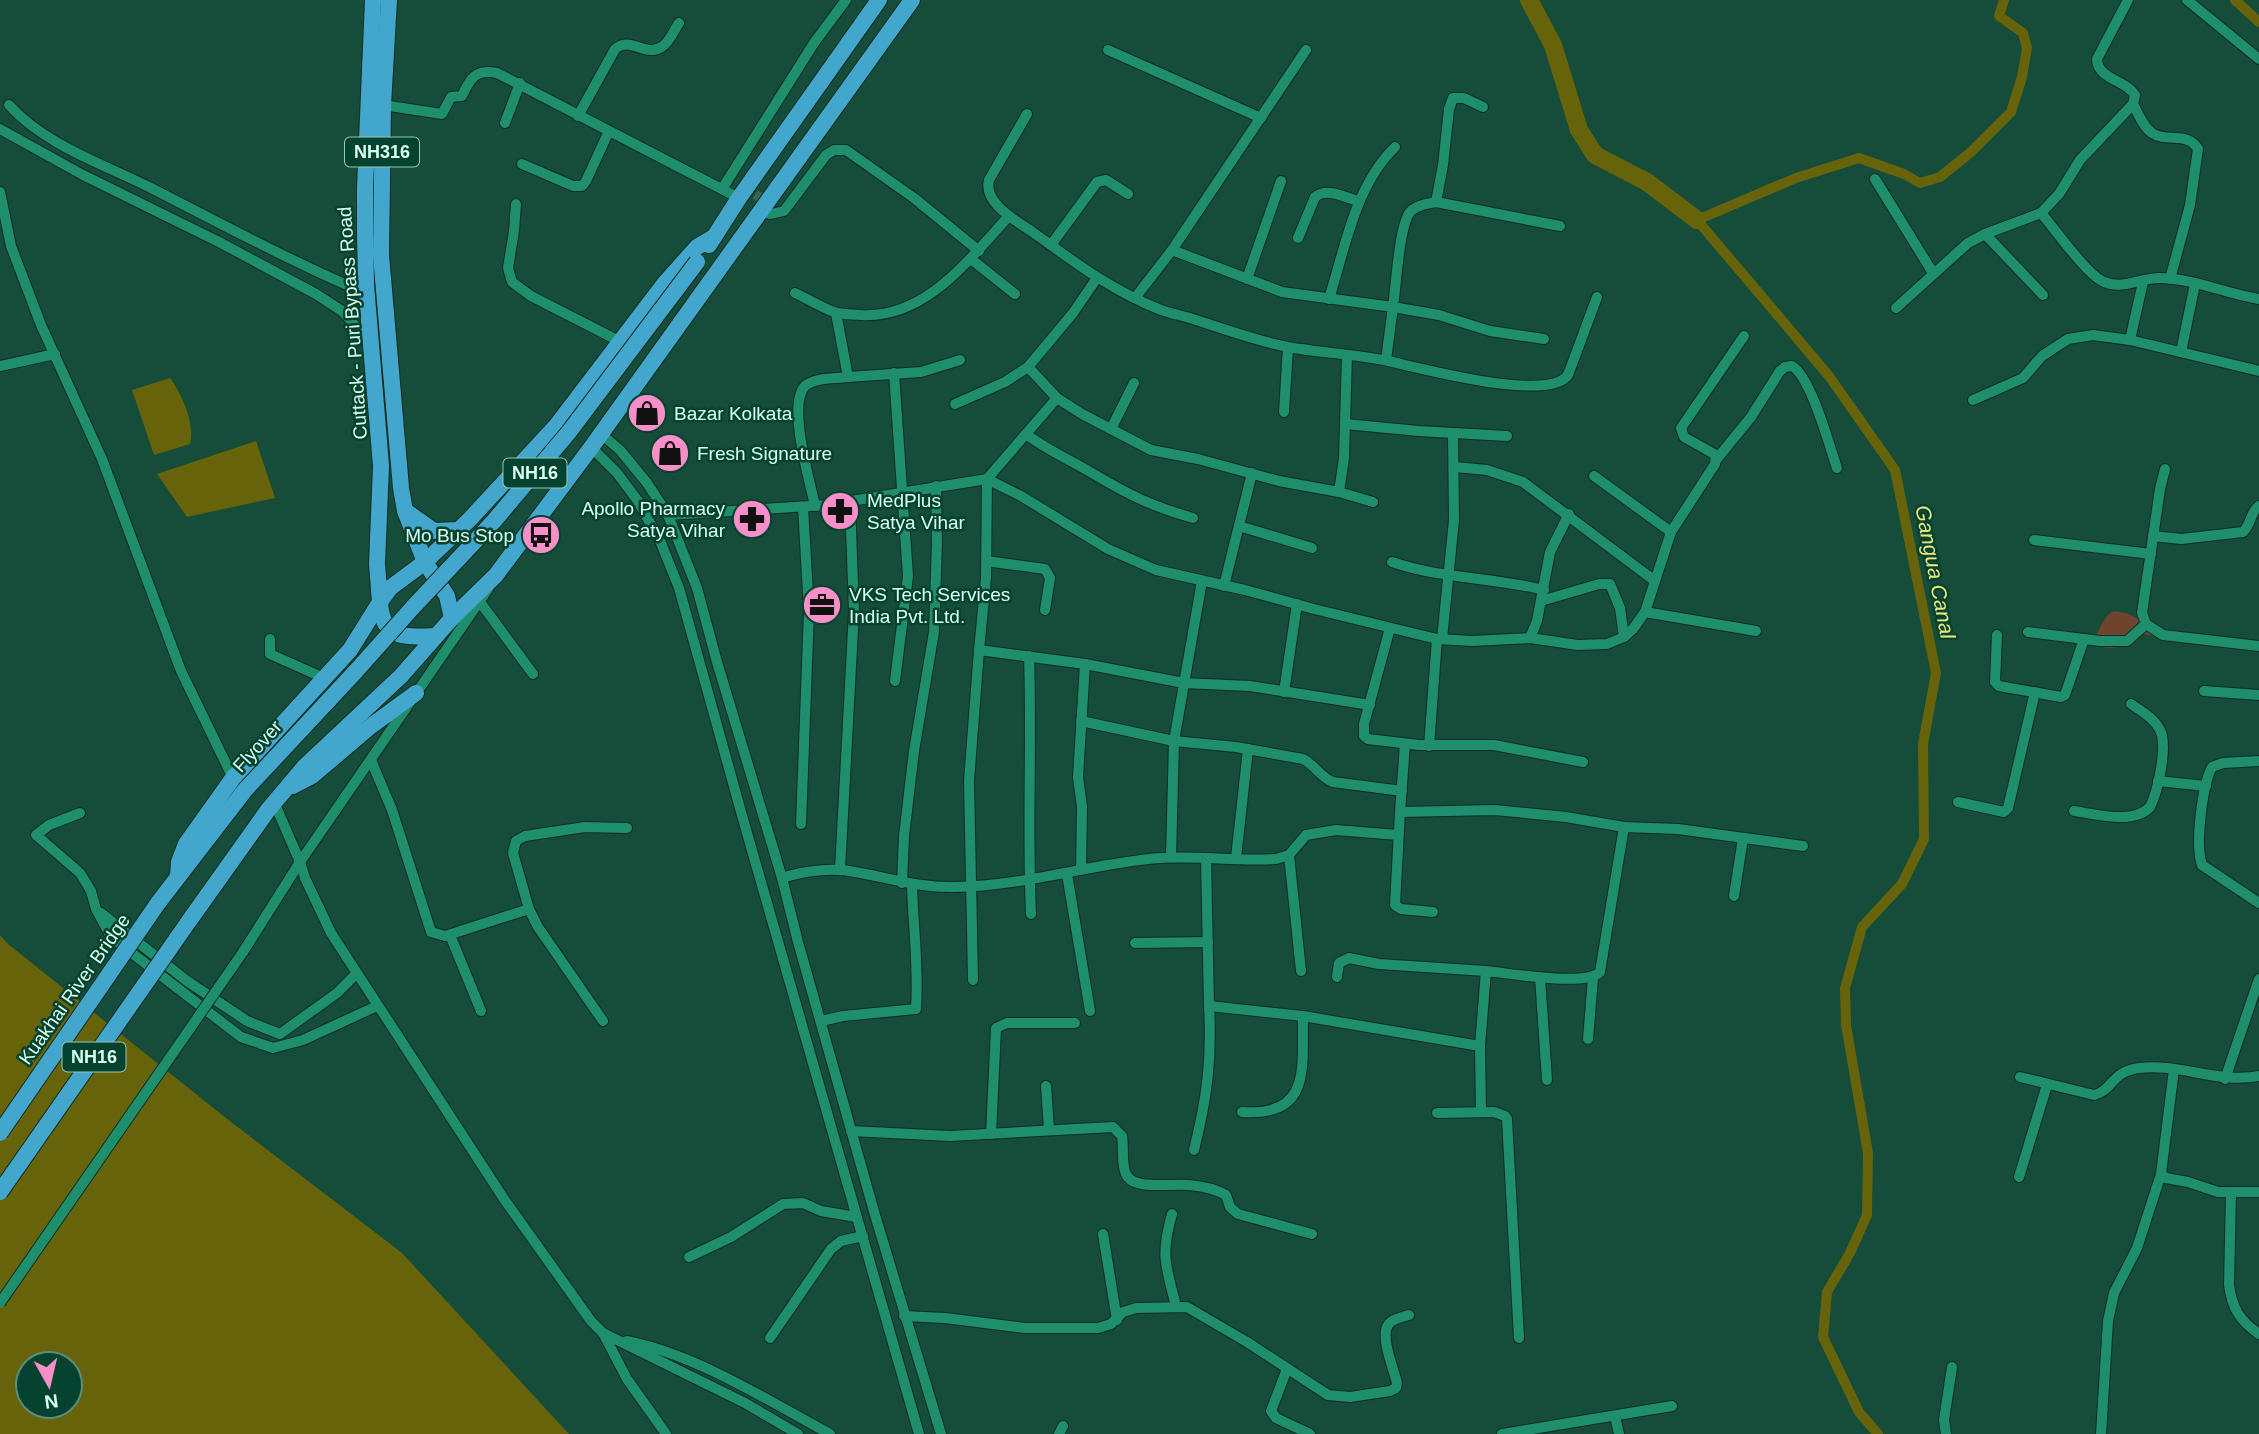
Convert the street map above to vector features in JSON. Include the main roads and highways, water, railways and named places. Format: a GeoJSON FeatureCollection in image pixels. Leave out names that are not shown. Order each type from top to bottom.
{"type":"FeatureCollection","features":[{"type":"Feature","properties":{"kind":"highway","name":"Cuttack - Puri Bypass Road"},"geometry":{"type":"LineString","coordinates":[[373,0],[365,188],[367,289],[382,466],[378,576],[380,602]]}},
{"type":"Feature","properties":{"kind":"highway","name":"Cuttack - Puri Bypass Road"},"geometry":{"type":"LineString","coordinates":[[389,0],[383,106],[381,218],[385,304],[405,511],[425,562]]}},
{"type":"Feature","properties":{"kind":"highway","name":"NH16"},"geometry":{"type":"LineString","coordinates":[[714,237],[739,192],[879,0]]}},
{"type":"Feature","properties":{"kind":"highway","name":"NH16"},"geometry":{"type":"LineString","coordinates":[[0,1192],[274,802],[305,766],[401,676],[452,618],[496,575],[773,209],[912,0]]}},
{"type":"Feature","properties":{"kind":"highway","name":"Flyover"},"geometry":{"type":"LineString","coordinates":[[178,876],[245,790],[494,521],[569,432],[714,237]]}},
{"type":"Feature","properties":{"kind":"highway"},"geometry":{"type":"LineString","coordinates":[[178,876],[178,862],[186,844],[233,778],[350,650],[390,588],[425,562],[556,426],[685,260],[697,247],[714,237]]}},
{"type":"Feature","properties":{"kind":"highway"},"geometry":{"type":"LineString","coordinates":[[405,511],[434,531],[457,530]]}},
{"type":"Feature","properties":{"kind":"highway"},"geometry":{"type":"LineString","coordinates":[[425,562],[447,596],[452,618]]}},
{"type":"Feature","properties":{"kind":"highway"},"geometry":{"type":"LineString","coordinates":[[365,627],[370,617],[378,576]]}},
{"type":"Feature","properties":{"kind":"highway"},"geometry":{"type":"LineString","coordinates":[[380,602],[382,620],[394,634],[436,636]]}},
{"type":"Feature","properties":{"kind":"highway"},"geometry":{"type":"LineString","coordinates":[[285,789],[312,776],[371,726],[416,693]]}},
{"type":"Feature","properties":{"kind":"highway","name":"Kuakhai River Bridge"},"geometry":{"type":"LineString","coordinates":[[0,1133],[178,876]]}},
{"type":"Feature","properties":{"kind":"waterway"},"geometry":{"type":"LineString","coordinates":[[1529,0],[1553,45],[1579,130],[1595,155],[1647,182],[1697,220]]}},
{"type":"Feature","properties":{"kind":"waterway","name":"Gangua Canal"},"geometry":{"type":"LineString","coordinates":[[1878,1434],[1859,1412],[1823,1337],[1827,1292],[1850,1253],[1867,1215],[1868,1153],[1846,1025],[1845,988],[1862,927],[1902,884],[1924,839],[1923,744],[1936,673],[1895,470],[1829,376],[1697,220],[1796,178],[1859,158],[1904,174],[1920,183],[1940,177],[1971,152],[2011,112],[2022,77],[2027,48],[2023,33],[1999,16],[2004,0]]}},
{"type":"Feature","properties":{"kind":"waterway"},"geometry":{"type":"LineString","coordinates":[[2235,0],[2259,22]]}},
{"type":"Feature","properties":{"kind":"tunnel"},"geometry":{"type":"LineString","coordinates":[[742,187],[775,206]]}},
{"type":"Feature","properties":{"kind":"place","name":"Bazar Kolkata"},"geometry":{"type":"Point","coordinates":[647,413]}},
{"type":"Feature","properties":{"kind":"place","name":"Fresh Signature"},"geometry":{"type":"Point","coordinates":[670,453]}},
{"type":"Feature","properties":{"kind":"place","name":"MedPlus Satya Vihar"},"geometry":{"type":"Point","coordinates":[840,511]}},
{"type":"Feature","properties":{"kind":"place","name":"Apollo Pharmacy Satya Vihar"},"geometry":{"type":"Point","coordinates":[752,519]}},
{"type":"Feature","properties":{"kind":"place","name":"Mo Bus Stop"},"geometry":{"type":"Point","coordinates":[541,535]}},
{"type":"Feature","properties":{"kind":"place","name":"VKS Tech Services India Pvt. Ltd."},"geometry":{"type":"Point","coordinates":[822,605]}}]}
